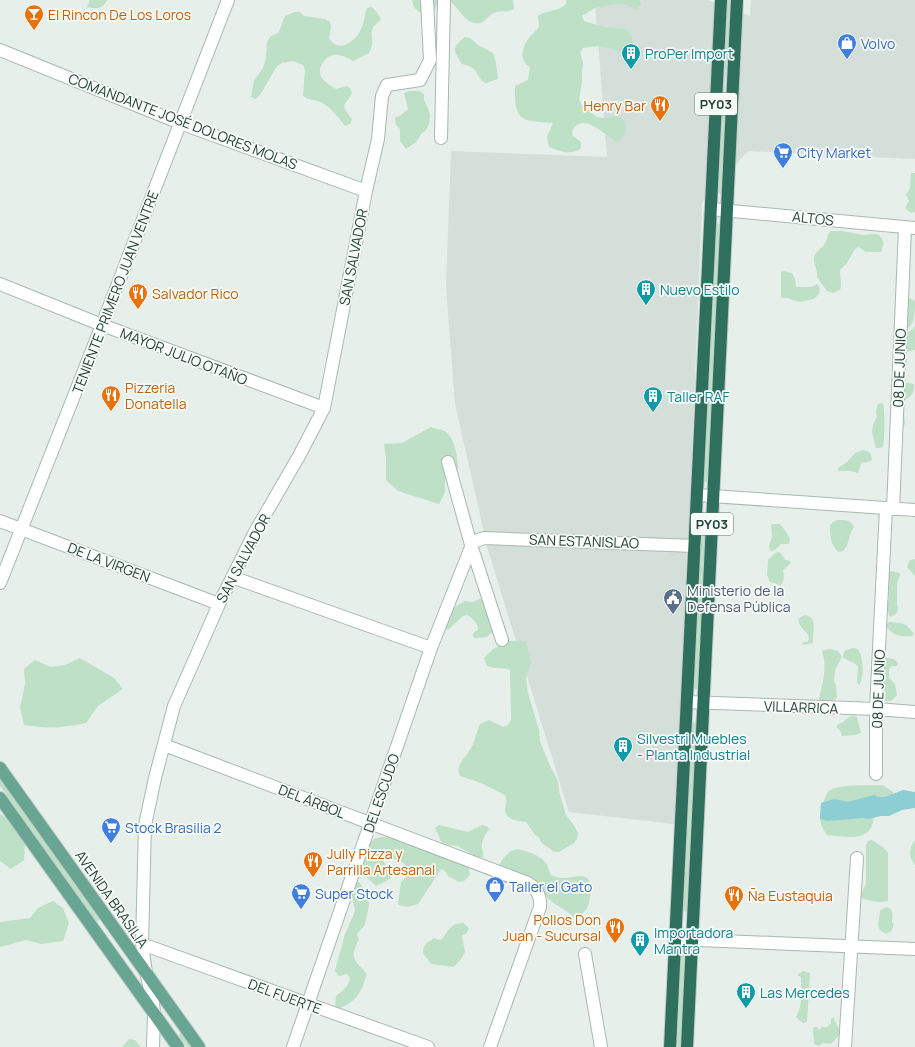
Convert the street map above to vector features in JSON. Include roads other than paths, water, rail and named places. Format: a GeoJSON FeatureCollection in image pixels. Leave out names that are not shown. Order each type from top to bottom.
{"type":"FeatureCollection","features":[{"type":"Feature","properties":{"kind":"highway","name":"PY03"},"geometry":{"type":"LineString","coordinates":[[670,1047],[721,0]]}},
{"type":"Feature","properties":{"kind":"highway","name":"PY03"},"geometry":{"type":"LineString","coordinates":[[687,1047],[737,0]]}},
{"type":"Feature","properties":{"kind":"highway"},"geometry":{"type":"LineString","coordinates":[[717,97],[732,99]]}},
{"type":"Feature","properties":{"kind":"main road","name":"AVENIDA BRASILIA"},"geometry":{"type":"LineString","coordinates":[[0,768],[199,1047]]}},
{"type":"Feature","properties":{"kind":"main road"},"geometry":{"type":"LineString","coordinates":[[0,798],[178,1047]]}},
{"type":"Feature","properties":{"kind":"street","name":"TENIENTE PRIMERO JUAN VENTRE"},"geometry":{"type":"LineString","coordinates":[[0,583],[228,0]]}},
{"type":"Feature","properties":{"kind":"street","name":"SAN SALVADOR"},"geometry":{"type":"LineString","coordinates":[[153,1047],[154,1014],[152,995],[146,973],[142,944],[146,825],[150,801],[174,706],[232,577],[255,532],[299,456],[324,408],[366,191],[378,139],[382,96],[387,85],[420,80],[430,60],[427,0]]}},
{"type":"Feature","properties":{"kind":"street"},"geometry":{"type":"LineString","coordinates":[[441,138],[444,0]]}},
{"type":"Feature","properties":{"kind":"street","name":"COMANDANTE JOSÉ DOLORES MOLAS"},"geometry":{"type":"LineString","coordinates":[[0,50],[180,123],[366,191]]}},
{"type":"Feature","properties":{"kind":"street","name":"ALTOS"},"geometry":{"type":"LineString","coordinates":[[711,209],[910,228]]}},
{"type":"Feature","properties":{"kind":"street","name":"08 DE JUNIO"},"geometry":{"type":"LineString","coordinates":[[876,774],[876,709],[910,228]]}},
{"type":"Feature","properties":{"kind":"street","name":"MAYOR JULIO OTAÑO"},"geometry":{"type":"LineString","coordinates":[[0,284],[102,325],[324,408]]}},
{"type":"Feature","properties":{"kind":"street"},"geometry":{"type":"LineString","coordinates":[[448,462],[502,640]]}},
{"type":"Feature","properties":{"kind":"street"},"geometry":{"type":"LineString","coordinates":[[697,495],[915,510]]}},
{"type":"Feature","properties":{"kind":"street","name":"DE LA VIRGEN"},"geometry":{"type":"LineString","coordinates":[[0,521],[219,604]]}},
{"type":"Feature","properties":{"kind":"street","name":"SAN ESTANISLAO"},"geometry":{"type":"LineString","coordinates":[[472,544],[484,538],[695,546]]}},
{"type":"Feature","properties":{"kind":"street","name":"DEL ESCUDO"},"geometry":{"type":"LineString","coordinates":[[294,1047],[431,648],[472,544]]}},
{"type":"Feature","properties":{"kind":"street"},"geometry":{"type":"LineString","coordinates":[[232,577],[431,648]]}},
{"type":"Feature","properties":{"kind":"street","name":"VILLARRICA"},"geometry":{"type":"LineString","coordinates":[[687,702],[876,709],[915,712]]}},
{"type":"Feature","properties":{"kind":"street","name":"DEL ÁRBOL"},"geometry":{"type":"LineString","coordinates":[[164,745],[528,883],[535,888],[540,899],[540,907],[490,1047]]}},
{"type":"Feature","properties":{"kind":"street"},"geometry":{"type":"LineString","coordinates":[[845,1047],[857,858]]}},
{"type":"Feature","properties":{"kind":"street"},"geometry":{"type":"LineString","coordinates":[[675,939],[915,949]]}},
{"type":"Feature","properties":{"kind":"street","name":"DEL FUERTE"},"geometry":{"type":"LineString","coordinates":[[142,944],[428,1047]]}},
{"type":"Feature","properties":{"kind":"street"},"geometry":{"type":"LineString","coordinates":[[585,954],[601,1047]]}},
{"type":"Feature","properties":{"kind":"water"},"geometry":{"type":"Polygon","coordinates":[[[903,790],[915,792],[915,808],[902,810],[889,816],[869,819],[862,818],[827,821],[820,819],[821,803],[835,799],[848,802],[874,795],[878,797],[885,797],[903,790]]]}},
{"type":"Feature","properties":{"kind":"place","name":"El Rincon De Los Loros"},"geometry":{"type":"Point","coordinates":[34,31]}},
{"type":"Feature","properties":{"kind":"place","name":"Volvo"},"geometry":{"type":"Point","coordinates":[847,60]}},
{"type":"Feature","properties":{"kind":"place","name":"ProPer Import"},"geometry":{"type":"Point","coordinates":[631,70]}},
{"type":"Feature","properties":{"kind":"place","name":"Henry Bar"},"geometry":{"type":"Point","coordinates":[660,122]}},
{"type":"Feature","properties":{"kind":"place","name":"City Market"},"geometry":{"type":"Point","coordinates":[783,169]}},
{"type":"Feature","properties":{"kind":"place","name":"Nuevo Estilo"},"geometry":{"type":"Point","coordinates":[646,306]}},
{"type":"Feature","properties":{"kind":"place","name":"Salvador Rico"},"geometry":{"type":"Point","coordinates":[138,310]}},
{"type":"Feature","properties":{"kind":"place","name":"Pizzeria Donatella"},"geometry":{"type":"Point","coordinates":[111,412]}},
{"type":"Feature","properties":{"kind":"place","name":"Taller RAF"},"geometry":{"type":"Point","coordinates":[653,413]}},
{"type":"Feature","properties":{"kind":"place","name":"Ministerio de la Defensa Pública"},"geometry":{"type":"Point","coordinates":[673,615]}},
{"type":"Feature","properties":{"kind":"place","name":"Silvestri Muebles - Planta Industrial"},"geometry":{"type":"Point","coordinates":[623,763]}},
{"type":"Feature","properties":{"kind":"place","name":"Stock Brasilia 2"},"geometry":{"type":"Point","coordinates":[111,844]}},
{"type":"Feature","properties":{"kind":"place","name":"Jully Pizza y Parrilla Artesanal"},"geometry":{"type":"Point","coordinates":[313,878]}},
{"type":"Feature","properties":{"kind":"place","name":"Taller el Gato"},"geometry":{"type":"Point","coordinates":[495,903]}},
{"type":"Feature","properties":{"kind":"place","name":"Super Stock"},"geometry":{"type":"Point","coordinates":[301,910]}},
{"type":"Feature","properties":{"kind":"place","name":"Ña Eustaquia"},"geometry":{"type":"Point","coordinates":[734,912]}},
{"type":"Feature","properties":{"kind":"place","name":"Pollos Don Juan - Sucursal"},"geometry":{"type":"Point","coordinates":[615,944]}},
{"type":"Feature","properties":{"kind":"place","name":"Importadora Mantra"},"geometry":{"type":"Point","coordinates":[640,957]}},
{"type":"Feature","properties":{"kind":"place","name":"Las Mercedes"},"geometry":{"type":"Point","coordinates":[746,1009]}}]}
